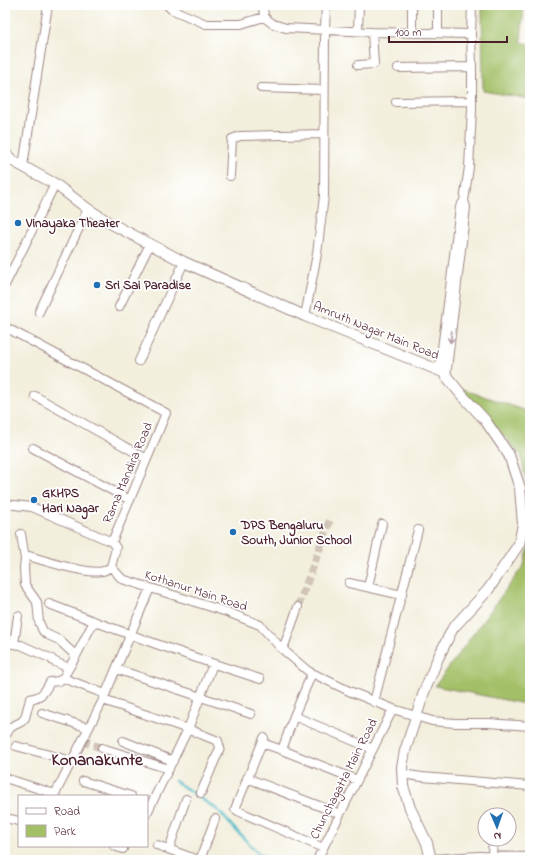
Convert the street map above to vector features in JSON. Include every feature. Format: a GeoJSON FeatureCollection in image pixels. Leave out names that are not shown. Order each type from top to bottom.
{"type":"FeatureCollection","features":[{"type":"Feature","properties":{"kind":"main road","name":"Amruth Nagar Main Road"},"geometry":{"type":"LineString","coordinates":[[5,153],[13,161],[55,184],[110,224],[184,262],[305,316],[442,374],[484,420],[509,455],[520,488],[523,524],[519,544],[488,590],[453,628],[438,658],[424,692],[405,751],[402,767],[403,786],[410,808],[427,843],[431,859]]}},
{"type":"Feature","properties":{"kind":"street"},"geometry":{"type":"LineString","coordinates":[[23,166],[48,5]]}},
{"type":"Feature","properties":{"kind":"street"},"geometry":{"type":"LineString","coordinates":[[167,5],[171,9],[206,24],[241,24],[264,17]]}},
{"type":"Feature","properties":{"kind":"street"},"geometry":{"type":"LineString","coordinates":[[263,5],[264,17],[273,24],[286,28],[470,34]]}},
{"type":"Feature","properties":{"kind":"street"},"geometry":{"type":"LineString","coordinates":[[305,316],[317,254],[324,196],[326,5]]}},
{"type":"Feature","properties":{"kind":"street"},"geometry":{"type":"LineString","coordinates":[[358,31],[359,5]]}},
{"type":"Feature","properties":{"kind":"street"},"geometry":{"type":"LineString","coordinates":[[412,5],[412,32]]}},
{"type":"Feature","properties":{"kind":"street"},"geometry":{"type":"LineString","coordinates":[[438,5],[438,33]]}},
{"type":"Feature","properties":{"kind":"street"},"geometry":{"type":"LineString","coordinates":[[442,374],[449,297],[460,207],[464,201],[469,167],[472,67],[470,34],[472,5]]}},
{"type":"Feature","properties":{"kind":"street"},"geometry":{"type":"LineString","coordinates":[[358,65],[374,64],[372,32]]}},
{"type":"Feature","properties":{"kind":"street"},"geometry":{"type":"LineString","coordinates":[[398,68],[472,67]]}},
{"type":"Feature","properties":{"kind":"street"},"geometry":{"type":"LineString","coordinates":[[261,88],[324,90]]}},
{"type":"Feature","properties":{"kind":"street"},"geometry":{"type":"LineString","coordinates":[[396,102],[471,101]]}},
{"type":"Feature","properties":{"kind":"street"},"geometry":{"type":"LineString","coordinates":[[230,176],[232,139],[240,136],[324,134]]}},
{"type":"Feature","properties":{"kind":"street"},"geometry":{"type":"LineString","coordinates":[[5,285],[55,184]]}},
{"type":"Feature","properties":{"kind":"street"},"geometry":{"type":"LineString","coordinates":[[39,312],[88,209]]}},
{"type":"Feature","properties":{"kind":"street"},"geometry":{"type":"LineString","coordinates":[[119,307],[150,244]]}},
{"type":"Feature","properties":{"kind":"street"},"geometry":{"type":"LineString","coordinates":[[139,361],[184,262]]}},
{"type":"Feature","properties":{"kind":"street","name":"Rama Mandira Road"},"geometry":{"type":"LineString","coordinates":[[5,327],[165,412],[166,414],[112,542]]}},
{"type":"Feature","properties":{"kind":"street"},"geometry":{"type":"LineString","coordinates":[[35,396],[148,459]]}},
{"type":"Feature","properties":{"kind":"street"},"geometry":{"type":"LineString","coordinates":[[33,448],[130,500]]}},
{"type":"Feature","properties":{"kind":"street"},"geometry":{"type":"LineString","coordinates":[[5,504],[32,507],[112,542],[116,548],[111,567],[102,571],[73,568],[29,556],[25,559]]}},
{"type":"Feature","properties":{"kind":"street"},"geometry":{"type":"LineString","coordinates":[[368,587],[382,524]]}},
{"type":"Feature","properties":{"kind":"street"},"geometry":{"type":"LineString","coordinates":[[374,702],[418,530]]}},
{"type":"Feature","properties":{"kind":"street"},"geometry":{"type":"LineString","coordinates":[[21,534],[25,559],[25,585],[37,602],[39,622],[43,631],[59,640],[76,656]]}},
{"type":"Feature","properties":{"kind":"street","name":"Kothanur Main Road"},"geometry":{"type":"LineString","coordinates":[[111,567],[122,579],[227,612],[260,626],[308,671],[374,702],[432,721],[530,726]]}},
{"type":"Feature","properties":{"kind":"street"},"geometry":{"type":"LineString","coordinates":[[349,583],[402,595]]}},
{"type":"Feature","properties":{"kind":"street"},"geometry":{"type":"LineString","coordinates":[[5,778],[55,795],[104,697],[150,588]]}},
{"type":"Feature","properties":{"kind":"street"},"geometry":{"type":"LineString","coordinates":[[49,604],[130,635],[260,679]]}},
{"type":"Feature","properties":{"kind":"street"},"geometry":{"type":"LineString","coordinates":[[283,649],[298,607]]}},
{"type":"Feature","properties":{"kind":"street"},"geometry":{"type":"LineString","coordinates":[[14,644],[18,616]]}},
{"type":"Feature","properties":{"kind":"street"},"geometry":{"type":"LineString","coordinates":[[5,736],[14,724],[21,722],[25,718],[31,698],[42,695],[50,682],[59,681],[63,678],[94,622]]}},
{"type":"Feature","properties":{"kind":"street"},"geometry":{"type":"LineString","coordinates":[[5,643],[21,645],[69,668]]}},
{"type":"Feature","properties":{"kind":"street"},"geometry":{"type":"LineString","coordinates":[[150,802],[169,769],[188,729],[213,664]]}},
{"type":"Feature","properties":{"kind":"street"},"geometry":{"type":"LineString","coordinates":[[116,668],[250,714]]}},
{"type":"Feature","properties":{"kind":"street"},"geometry":{"type":"LineString","coordinates":[[282,750],[312,673]]}},
{"type":"Feature","properties":{"kind":"street"},"geometry":{"type":"LineString","coordinates":[[63,678],[104,697],[218,741],[220,748],[200,793]]}},
{"type":"Feature","properties":{"kind":"street","name":"Chunchagatta Main Road"},"geometry":{"type":"LineString","coordinates":[[317,860],[393,709]]}},
{"type":"Feature","properties":{"kind":"street"},"geometry":{"type":"LineString","coordinates":[[42,713],[89,728]]}},
{"type":"Feature","properties":{"kind":"street"},"geometry":{"type":"LineString","coordinates":[[294,716],[373,749]]}},
{"type":"Feature","properties":{"kind":"street"},"geometry":{"type":"LineString","coordinates":[[323,848],[236,810],[235,807],[263,740],[282,750],[357,780]]}},
{"type":"Feature","properties":{"kind":"street"},"geometry":{"type":"LineString","coordinates":[[123,741],[173,761]]}},
{"type":"Feature","properties":{"kind":"street"},"geometry":{"type":"LineString","coordinates":[[16,746],[72,761]]}},
{"type":"Feature","properties":{"kind":"street"},"geometry":{"type":"LineString","coordinates":[[102,748],[169,769]]}},
{"type":"Feature","properties":{"kind":"street"},"geometry":{"type":"LineString","coordinates":[[402,774],[530,786]]}},
{"type":"Feature","properties":{"kind":"street"},"geometry":{"type":"LineString","coordinates":[[247,778],[340,814]]}},
{"type":"Feature","properties":{"kind":"street"},"geometry":{"type":"LineString","coordinates":[[83,781],[106,792],[125,795]]}},
{"type":"Feature","properties":{"kind":"street"},"geometry":{"type":"LineString","coordinates":[[169,850],[186,800]]}},
{"type":"Feature","properties":{"kind":"street"},"geometry":{"type":"LineString","coordinates":[[5,818],[18,821]]}},
{"type":"Feature","properties":{"kind":"street"},"geometry":{"type":"LineString","coordinates":[[157,845],[199,860],[215,819]]}},
{"type":"Feature","properties":{"kind":"street"},"geometry":{"type":"LineString","coordinates":[[117,847],[123,849]]}},
{"type":"Feature","properties":{"kind":"street"},"geometry":{"type":"LineString","coordinates":[[492,856],[493,847]]}},
{"type":"Feature","properties":{"kind":"street"},"geometry":{"type":"LineString","coordinates":[[431,859],[479,856],[530,857],[530,850]]}},
{"type":"Feature","properties":{"kind":"green space"},"geometry":{"type":"Polygon","coordinates":[[[482,5],[524,5],[521,42],[530,44],[530,99],[483,91],[482,5]]]}},
{"type":"Feature","properties":{"kind":"green space"},"geometry":{"type":"Polygon","coordinates":[[[459,388],[530,412],[530,504],[521,455],[459,388]]]}},
{"type":"Feature","properties":{"kind":"green space"},"geometry":{"type":"Polygon","coordinates":[[[530,543],[530,705],[435,686],[524,565],[530,543]]]}},
{"type":"Feature","properties":{"kind":"waterway"},"geometry":{"type":"LineString","coordinates":[[175,781],[218,810],[258,853],[271,860]]}},
{"type":"Feature","properties":{"kind":"tunnel"},"geometry":{"type":"LineString","coordinates":[[298,607],[330,520]]}},
{"type":"Feature","properties":{"kind":"tunnel"},"geometry":{"type":"LineString","coordinates":[[82,741],[102,748]]}},
{"type":"Feature","properties":{"kind":"place","name":"Vinayaka Theater"},"geometry":{"type":"Point","coordinates":[18,223]}},
{"type":"Feature","properties":{"kind":"place","name":"Sri Sai Paradise"},"geometry":{"type":"Point","coordinates":[97,285]}},
{"type":"Feature","properties":{"kind":"place","name":"GKHPS Hari Nagar"},"geometry":{"type":"Point","coordinates":[34,500]}},
{"type":"Feature","properties":{"kind":"place","name":"DPS Bengaluru South, Junior School"},"geometry":{"type":"Point","coordinates":[233,532]}},
{"type":"Feature","properties":{"kind":"district","name":"Konanakunte"},"geometry":{"type":"Point","coordinates":[97,760]}}]}
